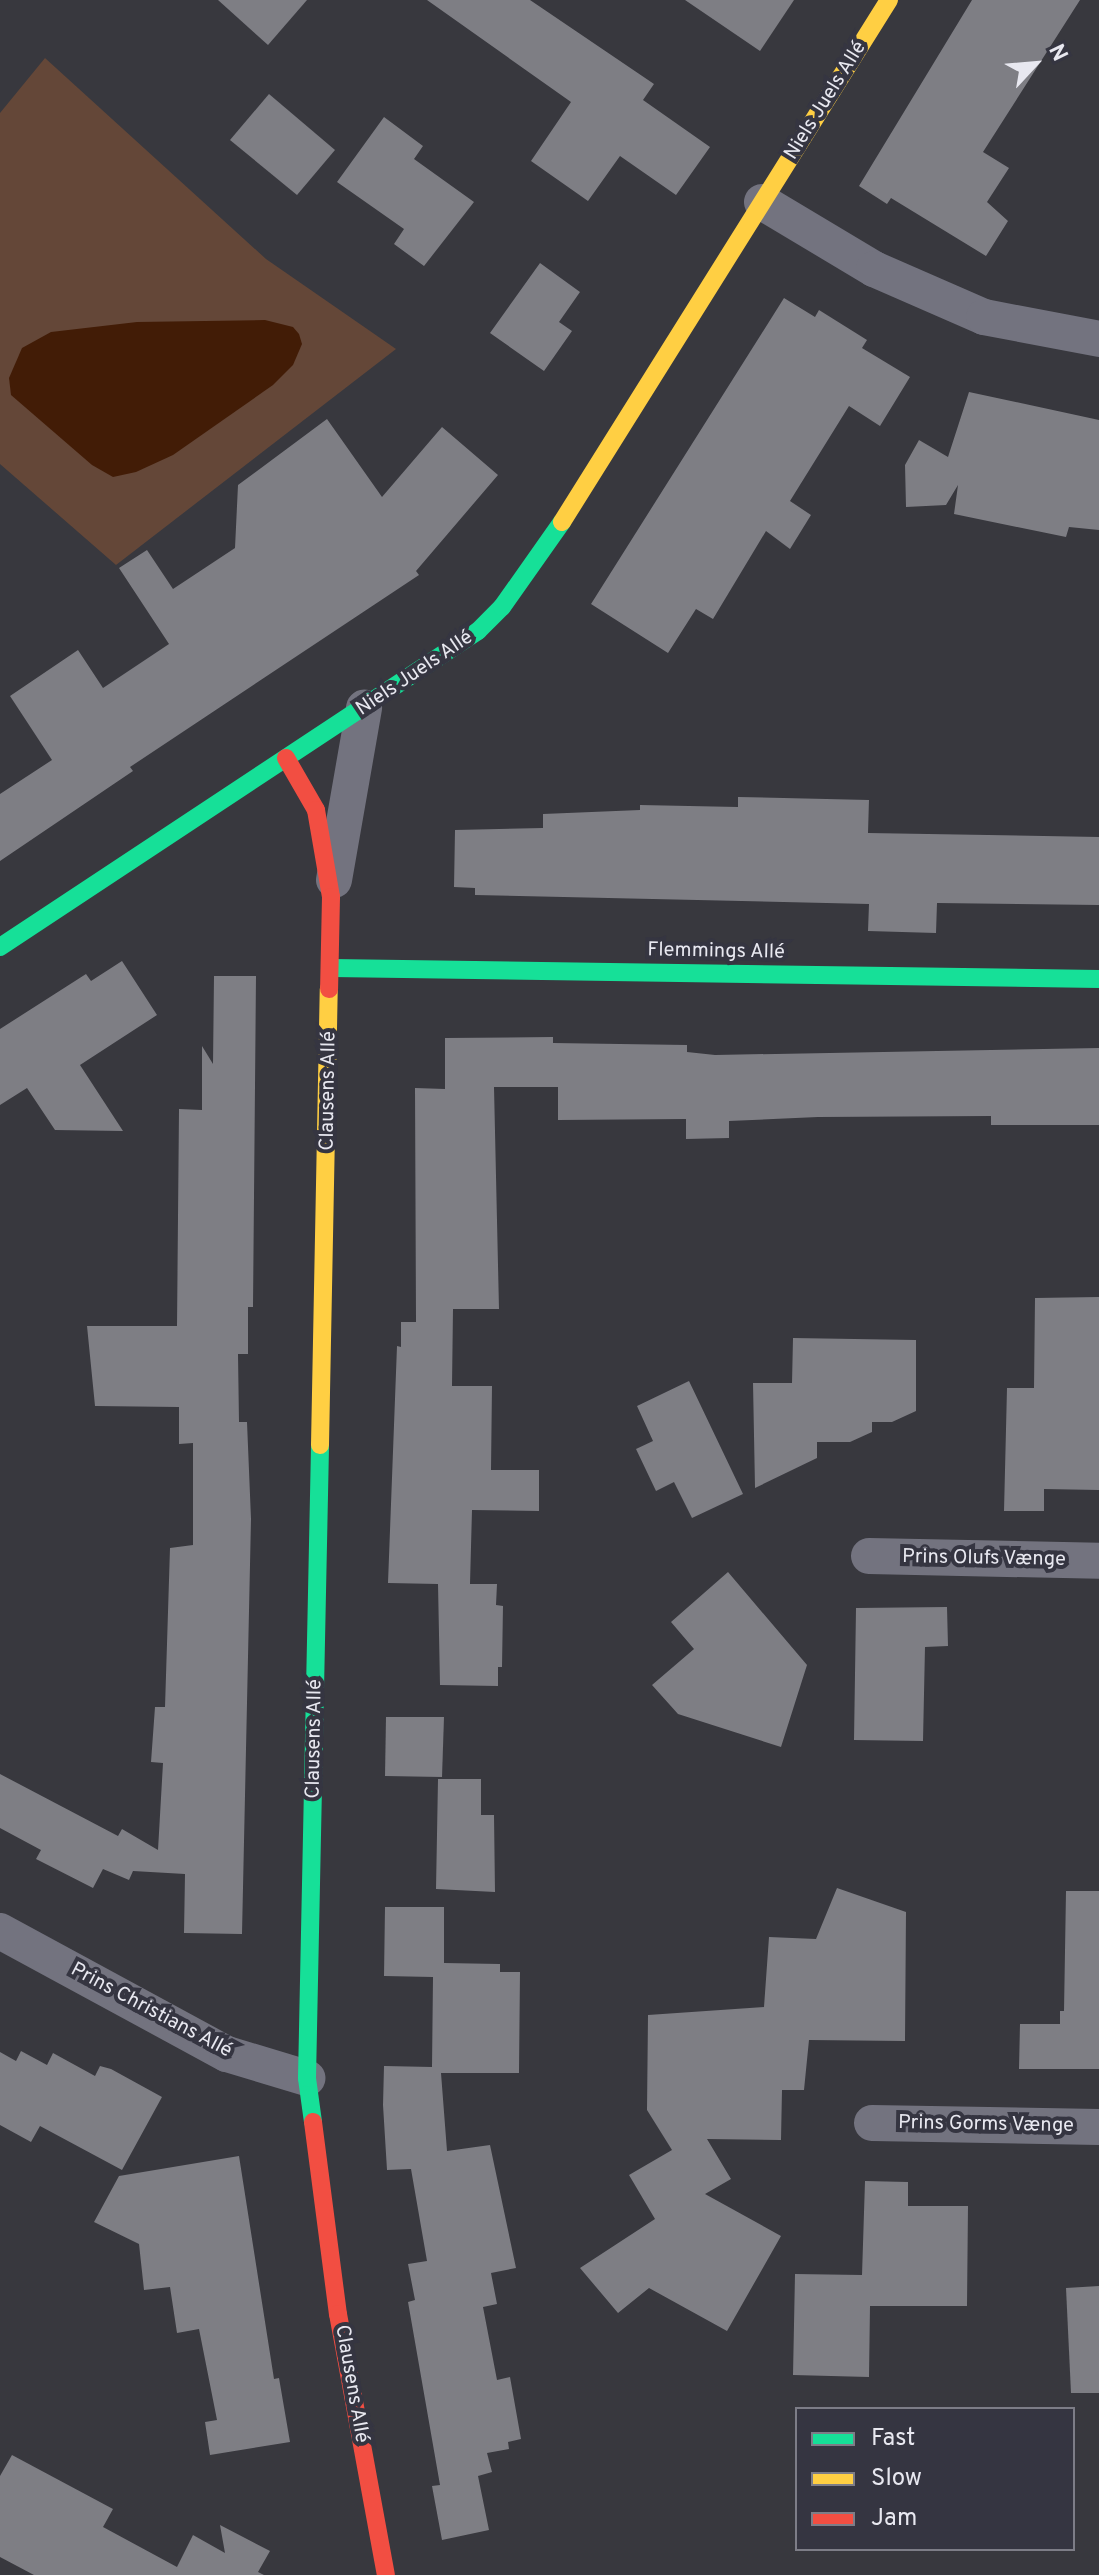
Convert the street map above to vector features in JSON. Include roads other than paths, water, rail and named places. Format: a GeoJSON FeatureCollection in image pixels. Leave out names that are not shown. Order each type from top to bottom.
{"type":"FeatureCollection","features":[{"type":"Feature","properties":{"kind":"street","name":"Niels Juels Allé"},"geometry":{"type":"LineString","coordinates":[[0,947],[478,631],[502,607],[540,557],[889,0]]}},
{"type":"Feature","properties":{"kind":"street"},"geometry":{"type":"LineString","coordinates":[[762,202],[874,269],[984,317],[1099,339]]}},
{"type":"Feature","properties":{"kind":"street","name":"Clausens Allé"},"geometry":{"type":"LineString","coordinates":[[331,897],[364,708]]}},
{"type":"Feature","properties":{"kind":"street","name":"Clausens Allé"},"geometry":{"type":"LineString","coordinates":[[286,758],[316,810],[331,897],[332,968],[307,2078],[338,2314],[386,2575]]}},
{"type":"Feature","properties":{"kind":"street","name":"Flemmings Allé"},"geometry":{"type":"LineString","coordinates":[[332,968],[1099,979]]}},
{"type":"Feature","properties":{"kind":"street","name":"Prins Olufs Vænge"},"geometry":{"type":"LineString","coordinates":[[869,1556],[1099,1561]]}},
{"type":"Feature","properties":{"kind":"street","name":"Prins Christians Allé"},"geometry":{"type":"LineString","coordinates":[[0,1931],[227,2054],[307,2078]]}},
{"type":"Feature","properties":{"kind":"street","name":"Prins Gorms Vænge"},"geometry":{"type":"LineString","coordinates":[[872,2123],[1099,2127]]}}]}
